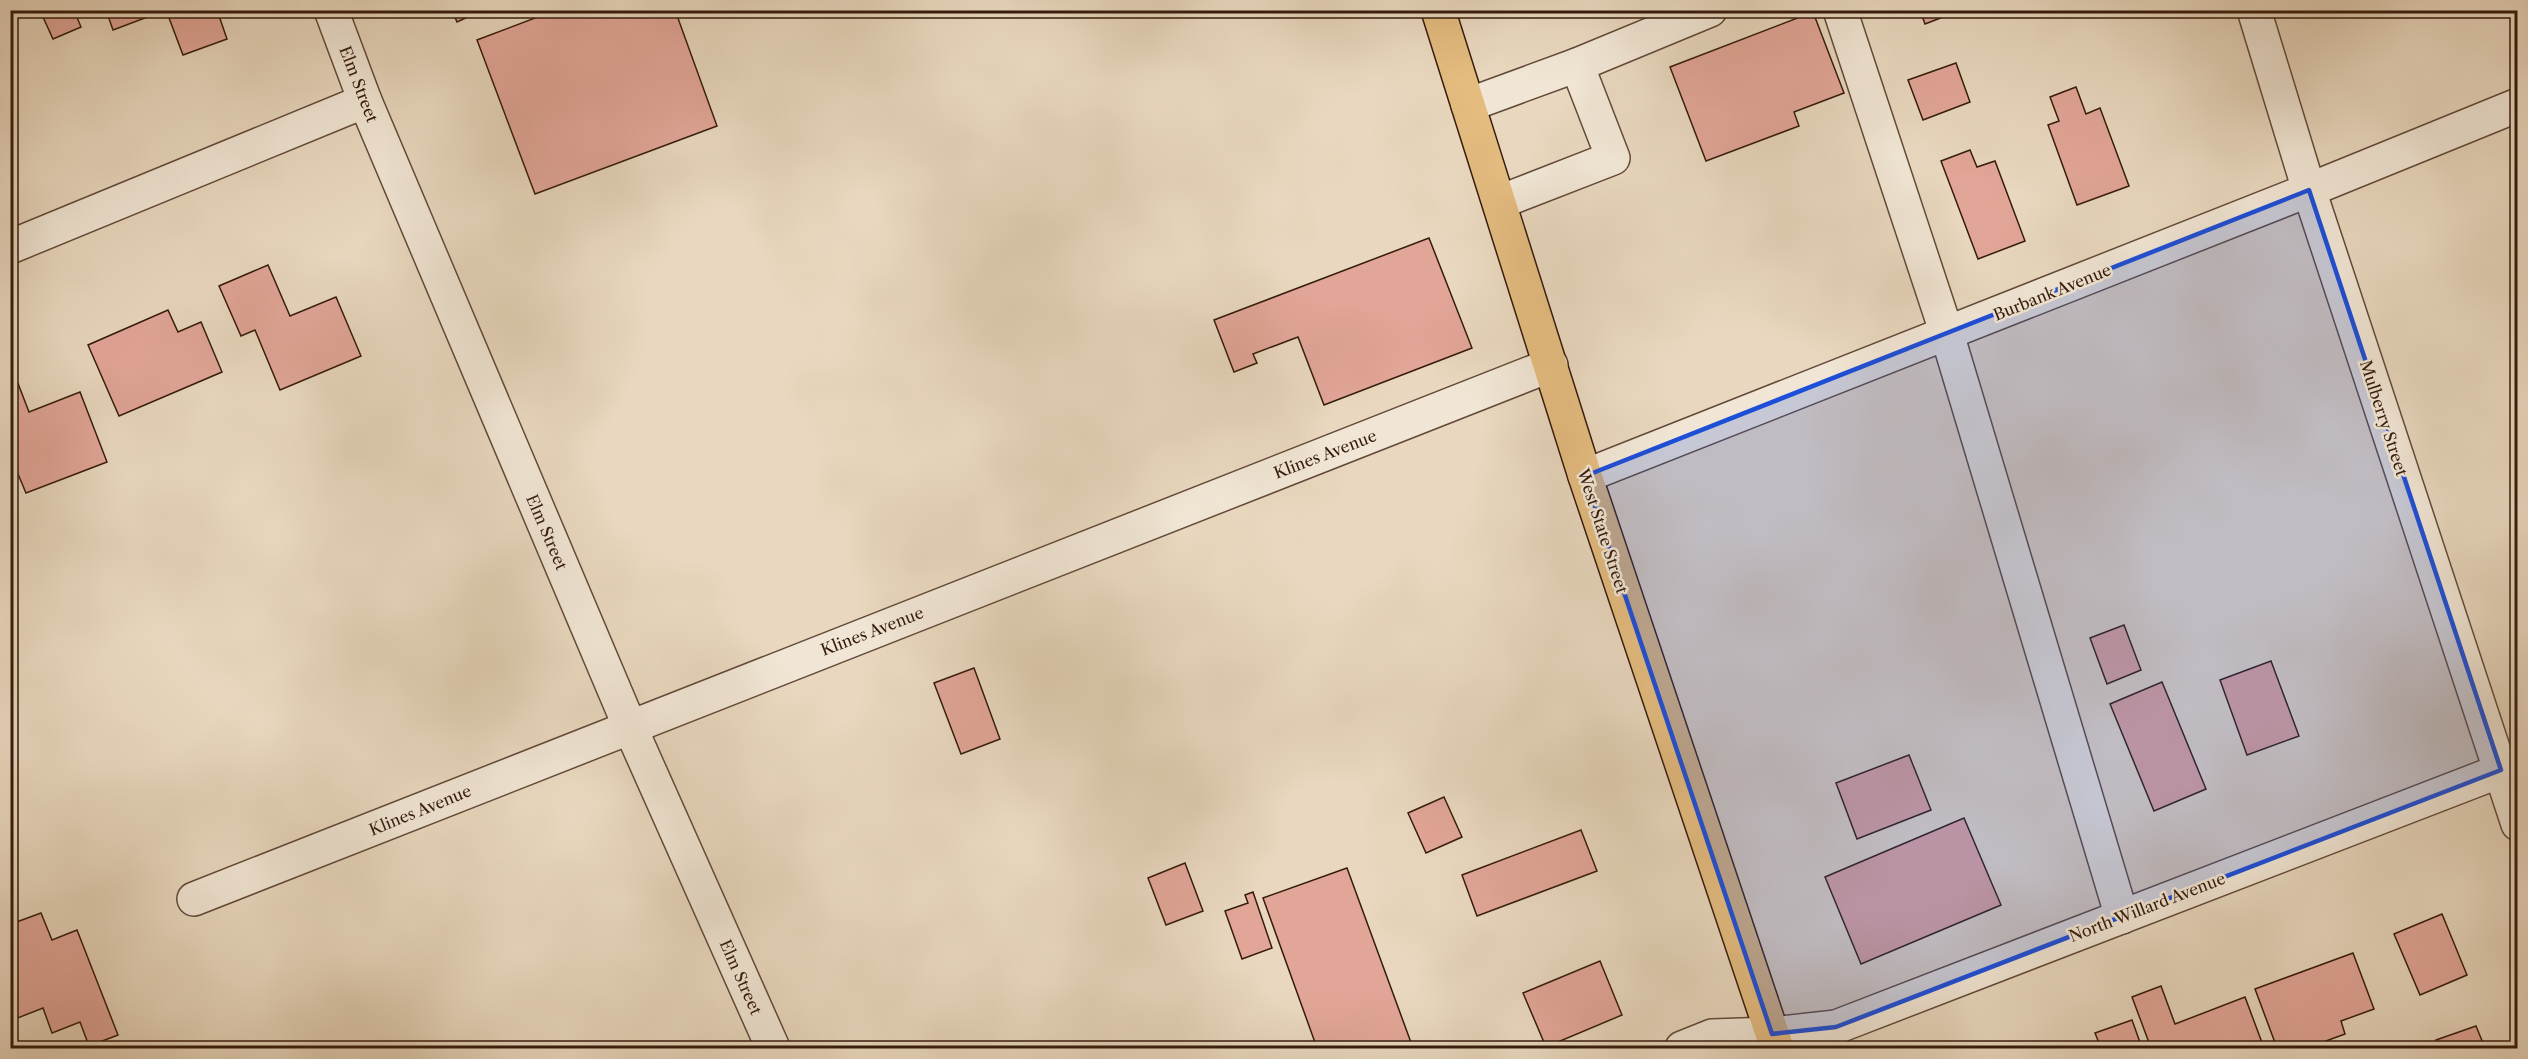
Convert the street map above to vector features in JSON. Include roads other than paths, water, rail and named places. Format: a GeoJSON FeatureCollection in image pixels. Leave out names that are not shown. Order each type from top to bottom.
{"type":"FeatureCollection","features":[{"type":"Feature","properties":{"kind":"main road","name":"West State Street"},"geometry":{"type":"LineString","coordinates":[[1438,10],[1585,476],[1774,1041]]}},
{"type":"Feature","properties":{"kind":"street","name":"Elm Street"},"geometry":{"type":"LineString","coordinates":[[331,10],[365,101],[630,727],[773,1048]]}},
{"type":"Feature","properties":{"kind":"street"},"geometry":{"type":"LineString","coordinates":[[1468,105],[1577,65],[1710,10]]}},
{"type":"Feature","properties":{"kind":"street"},"geometry":{"type":"LineString","coordinates":[[1840,10],[1947,334],[2122,917]]}},
{"type":"Feature","properties":{"kind":"street","name":"Mulberry Street"},"geometry":{"type":"LineString","coordinates":[[2254,10],[2309,190],[2509,767],[2517,824]]}},
{"type":"Feature","properties":{"kind":"street"},"geometry":{"type":"LineString","coordinates":[[1500,201],[1613,158],[1577,65]]}},
{"type":"Feature","properties":{"kind":"street"},"geometry":{"type":"LineString","coordinates":[[10,247],[365,101]]}},
{"type":"Feature","properties":{"kind":"street","name":"Burbank Avenue"},"geometry":{"type":"LineString","coordinates":[[1585,476],[2309,190],[2517,105]]}},
{"type":"Feature","properties":{"kind":"street","name":"Klines Avenue"},"geometry":{"type":"LineString","coordinates":[[194,899],[1551,365]]}},
{"type":"Feature","properties":{"kind":"street","name":"North Willard Avenue"},"geometry":{"type":"LineString","coordinates":[[1682,1048],[1712,1036],[1774,1041],[1836,1027],[2509,767]]}}]}
